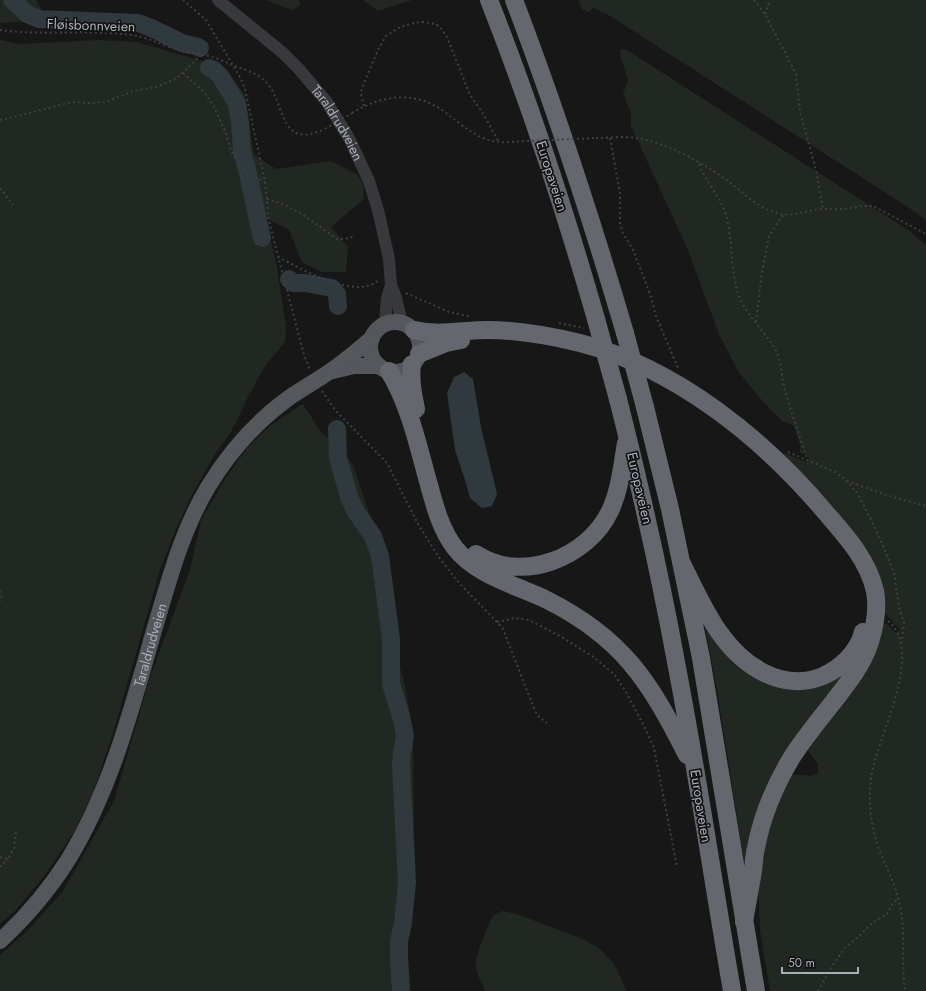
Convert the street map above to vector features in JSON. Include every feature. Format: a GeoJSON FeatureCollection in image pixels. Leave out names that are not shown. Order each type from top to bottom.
{"type":"FeatureCollection","features":[{"type":"Feature","properties":{"kind":"highway","name":"Europaveien"},"geometry":{"type":"LineString","coordinates":[[489,0],[536,128],[577,254],[628,436],[657,566],[676,662],[732,991]]}},
{"type":"Feature","properties":{"kind":"highway","name":"Europaveien"},"geometry":{"type":"LineString","coordinates":[[514,0],[582,189],[625,333],[645,407],[681,562],[701,658],[756,991]]}},
{"type":"Feature","properties":{"kind":"highway"},"geometry":{"type":"LineString","coordinates":[[408,327],[443,333],[490,330],[547,335],[618,355],[660,374],[705,402],[774,457],[812,496],[859,554],[872,581],[875,593],[876,616],[870,643],[864,657],[841,691],[800,745],[775,789],[766,810],[756,849],[744,922]]}},
{"type":"Feature","properties":{"kind":"highway"},"geometry":{"type":"LineString","coordinates":[[628,436],[620,482],[614,500],[610,511],[601,526],[591,538],[566,556],[541,564],[517,567],[493,563],[482,558],[464,544],[451,522],[446,510],[413,395],[411,373],[416,359],[446,343],[469,338],[488,337],[561,345],[608,358],[657,380],[683,394],[736,431],[799,488],[842,540],[861,568],[870,591],[872,603],[871,615],[864,626],[860,641],[852,653],[847,659],[829,673],[817,678],[806,680],[789,680],[773,677],[763,673],[743,659],[724,640],[711,619],[681,562]]}},
{"type":"Feature","properties":{"kind":"highway"},"geometry":{"type":"LineString","coordinates":[[384,368],[399,388],[406,405],[437,514],[448,539],[465,558],[487,573],[570,613],[587,623],[617,648],[638,671],[657,698],[696,773]]}},
{"type":"Feature","properties":{"kind":"main road"},"geometry":{"type":"LineString","coordinates":[[390,322],[408,327],[420,342],[416,359],[402,371],[384,368],[374,360],[371,353],[370,345],[372,338],[380,327],[390,322]]}},
{"type":"Feature","properties":{"kind":"main road","name":"Taraldrudveien"},"geometry":{"type":"LineString","coordinates":[[0,941],[27,914],[59,873],[77,844],[100,798],[115,762],[178,551],[205,492],[233,451],[266,416],[287,399],[328,373],[372,338]]}},
{"type":"Feature","properties":{"kind":"main road","name":"Taraldrudveien"},"geometry":{"type":"LineString","coordinates":[[328,373],[354,366],[384,368]]}},
{"type":"Feature","properties":{"kind":"street","name":"Taraldrudveien"},"geometry":{"type":"LineString","coordinates":[[218,0],[298,68],[326,101],[346,132],[362,165],[374,198],[385,237],[389,259],[391,285],[408,327]]}},
{"type":"Feature","properties":{"kind":"street","name":"Taraldrudveien"},"geometry":{"type":"LineString","coordinates":[[385,324],[387,298],[391,285]]}},
{"type":"Feature","properties":{"kind":"path"},"geometry":{"type":"LineString","coordinates":[[184,0],[206,20],[234,65],[245,90],[265,182],[269,220],[304,355],[310,370]]}},
{"type":"Feature","properties":{"kind":"path"},"geometry":{"type":"LineString","coordinates":[[754,0],[765,14],[796,74],[800,112],[816,170],[823,209]]}},
{"type":"Feature","properties":{"kind":"path"},"geometry":{"type":"LineString","coordinates":[[765,14],[770,0]]}},
{"type":"Feature","properties":{"kind":"path"},"geometry":{"type":"LineString","coordinates":[[364,106],[360,94],[378,50],[386,36],[400,28],[414,23],[422,22],[435,24],[440,27],[447,37],[468,92],[482,112],[498,142]]}},
{"type":"Feature","properties":{"kind":"path","name":"Fløisbonnveien"},"geometry":{"type":"LineString","coordinates":[[0,30],[19,33],[104,33],[132,35],[156,41],[182,51],[202,54],[234,65],[266,81],[286,123],[293,130],[304,135],[309,135],[325,128],[364,106],[378,100],[406,98],[433,105],[441,109],[459,124],[479,137],[498,142],[596,138],[635,138],[650,141],[677,151],[699,163],[724,178],[760,206],[783,215]]}},
{"type":"Feature","properties":{"kind":"path"},"geometry":{"type":"LineString","coordinates":[[0,120],[72,102],[106,102],[133,90],[157,87],[170,82],[183,73],[202,54]]}},
{"type":"Feature","properties":{"kind":"path"},"geometry":{"type":"LineString","coordinates":[[183,73],[203,91],[213,105],[226,133],[231,151],[245,172],[265,182]]}},
{"type":"Feature","properties":{"kind":"path"},"geometry":{"type":"LineString","coordinates":[[610,138],[620,193],[620,223],[623,233],[633,250],[650,294],[656,316],[679,372]]}},
{"type":"Feature","properties":{"kind":"path"},"geometry":{"type":"LineString","coordinates":[[699,163],[705,179],[725,213],[735,280],[740,298],[778,355],[785,390],[807,459],[835,472],[854,488],[888,556],[894,572],[899,606],[904,623],[902,642]]}},
{"type":"Feature","properties":{"kind":"path"},"geometry":{"type":"LineString","coordinates":[[0,188],[13,205]]}},
{"type":"Feature","properties":{"kind":"path"},"geometry":{"type":"LineString","coordinates":[[267,200],[283,204],[302,214],[337,239],[345,239],[355,236]]}},
{"type":"Feature","properties":{"kind":"path"},"geometry":{"type":"LineString","coordinates":[[756,323],[762,272],[769,236],[777,221],[783,215],[866,205],[873,206],[887,212],[911,227],[926,234]]}},
{"type":"Feature","properties":{"kind":"path"},"geometry":{"type":"LineString","coordinates":[[278,257],[316,276],[348,287],[372,285],[382,278],[391,285],[434,306]]}},
{"type":"Feature","properties":{"kind":"path"},"geometry":{"type":"LineString","coordinates":[[321,390],[335,410],[387,463],[418,524],[438,556],[459,583],[498,622],[503,629],[535,711],[539,717],[547,723]]}},
{"type":"Feature","properties":{"kind":"path"},"geometry":{"type":"LineString","coordinates":[[847,481],[886,495],[926,506]]}},
{"type":"Feature","properties":{"kind":"path"},"geometry":{"type":"LineString","coordinates":[[0,590],[2,598],[0,600]]}},
{"type":"Feature","properties":{"kind":"path"},"geometry":{"type":"LineString","coordinates":[[876,616],[885,618],[898,631],[904,654],[900,684],[892,713],[872,769],[870,796],[872,822],[877,842],[893,880],[898,900],[902,923],[905,991]]}},
{"type":"Feature","properties":{"kind":"path"},"geometry":{"type":"LineString","coordinates":[[498,622],[515,618],[529,620],[560,636],[592,656],[614,674],[626,692],[654,748],[677,867]]}},
{"type":"Feature","properties":{"kind":"path"},"geometry":{"type":"LineString","coordinates":[[0,866],[8,859],[14,848],[16,831]]}},
{"type":"Feature","properties":{"kind":"path"},"geometry":{"type":"LineString","coordinates":[[0,857],[8,859]]}},
{"type":"Feature","properties":{"kind":"path"},"geometry":{"type":"LineString","coordinates":[[818,991],[832,966],[845,948],[872,923],[886,914],[893,903],[898,900]]}},
{"type":"Feature","properties":{"kind":"shaded area"},"geometry":{"type":"Polygon","coordinates":[[[0,0],[36,0],[42,13],[37,21],[0,23],[0,0]]]}},
{"type":"Feature","properties":{"kind":"shaded area"},"geometry":{"type":"Polygon","coordinates":[[[266,0],[299,0],[301,5],[293,10],[266,0]]]}},
{"type":"Feature","properties":{"kind":"shaded area"},"geometry":{"type":"Polygon","coordinates":[[[363,0],[412,0],[378,11],[363,0]]]}},
{"type":"Feature","properties":{"kind":"shaded area"},"geometry":{"type":"Polygon","coordinates":[[[578,0],[926,0],[926,220],[607,14],[593,8],[588,12],[582,9],[578,0]]]}},
{"type":"Feature","properties":{"kind":"shaded area"},"geometry":{"type":"Polygon","coordinates":[[[0,40],[20,44],[98,40],[137,42],[225,68],[245,95],[254,154],[276,169],[330,161],[357,174],[363,184],[364,199],[331,227],[348,247],[346,272],[321,272],[302,262],[289,230],[266,218],[277,267],[286,326],[285,342],[265,366],[231,432],[214,456],[193,493],[176,529],[160,570],[114,730],[93,793],[74,832],[45,875],[15,911],[0,924],[0,40]]]}},
{"type":"Feature","properties":{"kind":"shaded area"},"geometry":{"type":"Polygon","coordinates":[[[620,50],[627,50],[908,230],[926,245],[926,991],[770,991],[760,931],[758,876],[767,824],[791,775],[811,776],[818,773],[818,764],[807,748],[882,626],[887,624],[896,633],[900,630],[885,613],[881,594],[779,456],[785,453],[806,462],[809,459],[808,455],[800,453],[800,445],[794,426],[781,420],[758,396],[738,371],[719,334],[687,248],[631,126],[631,113],[623,94],[628,80],[621,58],[620,50]]]}},
{"type":"Feature","properties":{"kind":"shaded area"},"geometry":{"type":"Polygon","coordinates":[[[464,372],[473,379],[481,427],[497,494],[492,506],[482,508],[470,498],[455,450],[447,393],[454,377],[464,372]]]}},
{"type":"Feature","properties":{"kind":"shaded area"},"geometry":{"type":"Polygon","coordinates":[[[303,404],[322,434],[336,442],[353,465],[379,542],[391,595],[396,653],[405,686],[413,737],[414,843],[404,991],[0,991],[0,955],[28,930],[63,891],[114,801],[150,677],[190,570],[201,520],[225,479],[248,447],[272,424],[303,404]]]}},
{"type":"Feature","properties":{"kind":"shaded area"},"geometry":{"type":"Polygon","coordinates":[[[703,616],[782,684],[858,654],[811,723],[745,867],[717,690],[703,616]]]}},
{"type":"Feature","properties":{"kind":"shaded area"},"geometry":{"type":"Polygon","coordinates":[[[502,911],[522,916],[580,938],[599,948],[614,964],[627,991],[485,991],[478,976],[476,963],[477,957],[493,916],[502,911]]]}},
{"type":"Feature","properties":{"kind":"waterway"},"geometry":{"type":"LineString","coordinates":[[12,0],[27,14],[39,19],[138,23],[182,43],[200,48]]}},
{"type":"Feature","properties":{"kind":"waterway"},"geometry":{"type":"LineString","coordinates":[[209,68],[214,70],[221,77],[237,104],[242,152],[262,238]]}},
{"type":"Feature","properties":{"kind":"waterway"},"geometry":{"type":"LineString","coordinates":[[289,279],[293,283],[305,283],[332,288],[337,294],[338,306]]}},
{"type":"Feature","properties":{"kind":"waterway"},"geometry":{"type":"LineString","coordinates":[[337,429],[338,458],[349,497],[356,512],[373,536],[380,556],[391,639],[391,684],[401,716],[405,736],[401,764],[407,882],[403,923],[399,941],[401,991]]}}]}
